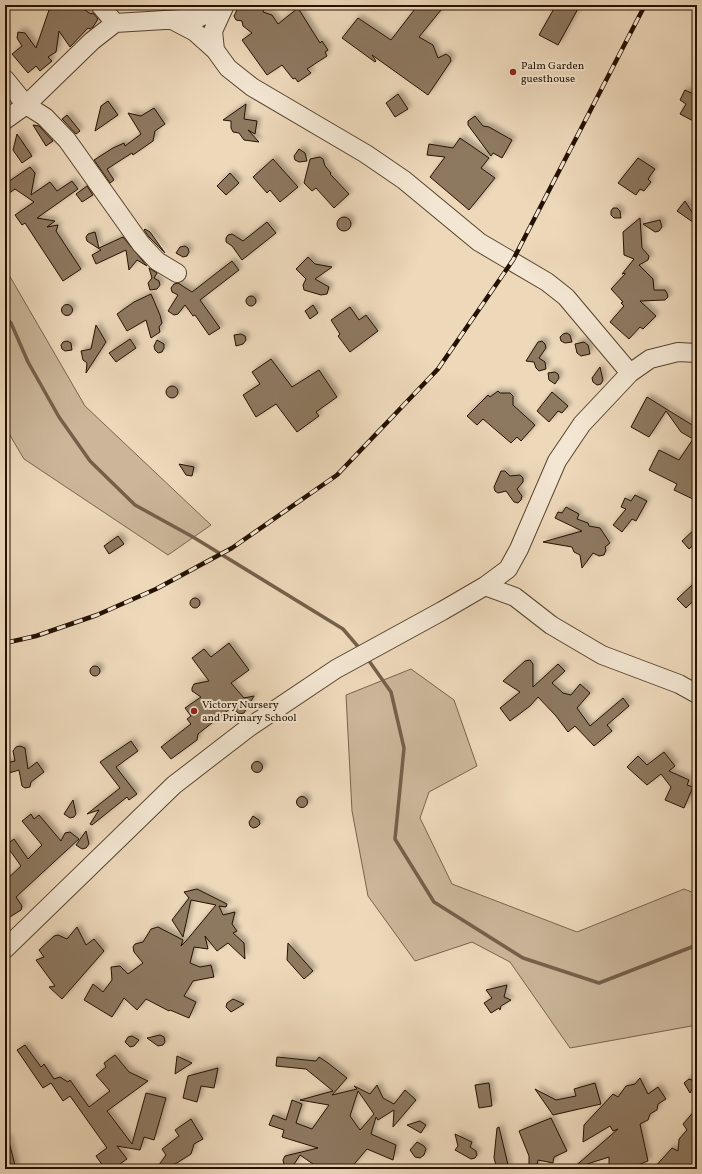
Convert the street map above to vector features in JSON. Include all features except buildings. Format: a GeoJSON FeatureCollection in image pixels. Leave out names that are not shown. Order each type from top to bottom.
{"type":"FeatureCollection","features":[{"type":"Feature","properties":{"kind":"street"},"geometry":{"type":"LineString","coordinates":[[100,5],[115,23]]}},
{"type":"Feature","properties":{"kind":"street"},"geometry":{"type":"LineString","coordinates":[[5,120],[26,106],[92,41],[115,23],[157,19],[172,20],[198,18],[224,6]]}},
{"type":"Feature","properties":{"kind":"street"},"geometry":{"type":"LineString","coordinates":[[215,50],[213,31],[224,6]]}},
{"type":"Feature","properties":{"kind":"street"},"geometry":{"type":"LineString","coordinates":[[172,20],[194,32],[215,50],[228,68],[252,87],[366,154],[404,180],[479,242],[547,282],[566,297],[630,373]]}},
{"type":"Feature","properties":{"kind":"street"},"geometry":{"type":"LineString","coordinates":[[5,79],[26,106],[45,117],[67,140],[141,244],[157,261],[177,273]]}},
{"type":"Feature","properties":{"kind":"street"},"geometry":{"type":"LineString","coordinates":[[5,949],[174,786],[248,728],[336,669],[485,586],[508,568],[520,549],[557,460],[582,424],[630,373],[650,359],[678,352],[697,353]]}},
{"type":"Feature","properties":{"kind":"street"},"geometry":{"type":"LineString","coordinates":[[508,568],[515,597]]}},
{"type":"Feature","properties":{"kind":"street"},"geometry":{"type":"LineString","coordinates":[[485,586],[515,597],[551,625],[602,655],[679,684],[697,694]]}},
{"type":"Feature","properties":{"kind":"shaded area"},"geometry":{"type":"Polygon","coordinates":[[[5,268],[85,406],[211,525],[168,555],[24,459],[5,427],[5,268]]]}},
{"type":"Feature","properties":{"kind":"shaded area"},"geometry":{"type":"Polygon","coordinates":[[[411,669],[454,700],[477,766],[429,792],[420,818],[452,884],[577,932],[684,889],[697,894],[697,1025],[570,1048],[510,962],[472,942],[415,961],[368,896],[352,811],[346,695],[411,669]]]}},
{"type":"Feature","properties":{"kind":"waterway"},"geometry":{"type":"LineString","coordinates":[[5,317],[11,323],[28,362],[59,417],[90,461],[135,505],[193,537],[343,629],[361,650]]}},
{"type":"Feature","properties":{"kind":"waterway"},"geometry":{"type":"LineString","coordinates":[[367,658],[391,692],[404,748],[395,839],[434,902],[523,958],[599,983],[697,945]]}},
{"type":"Feature","properties":{"kind":"railway"},"geometry":{"type":"LineString","coordinates":[[5,643],[36,636],[97,615],[156,589],[232,548],[337,475],[438,369],[513,260],[645,5]]}},
{"type":"Feature","properties":{"kind":"place","name":"Palm Garden guesthouse"},"geometry":{"type":"Point","coordinates":[513,72]}},
{"type":"Feature","properties":{"kind":"place","name":"Victory Nursery and Primary School"},"geometry":{"type":"Point","coordinates":[194,711]}}]}
